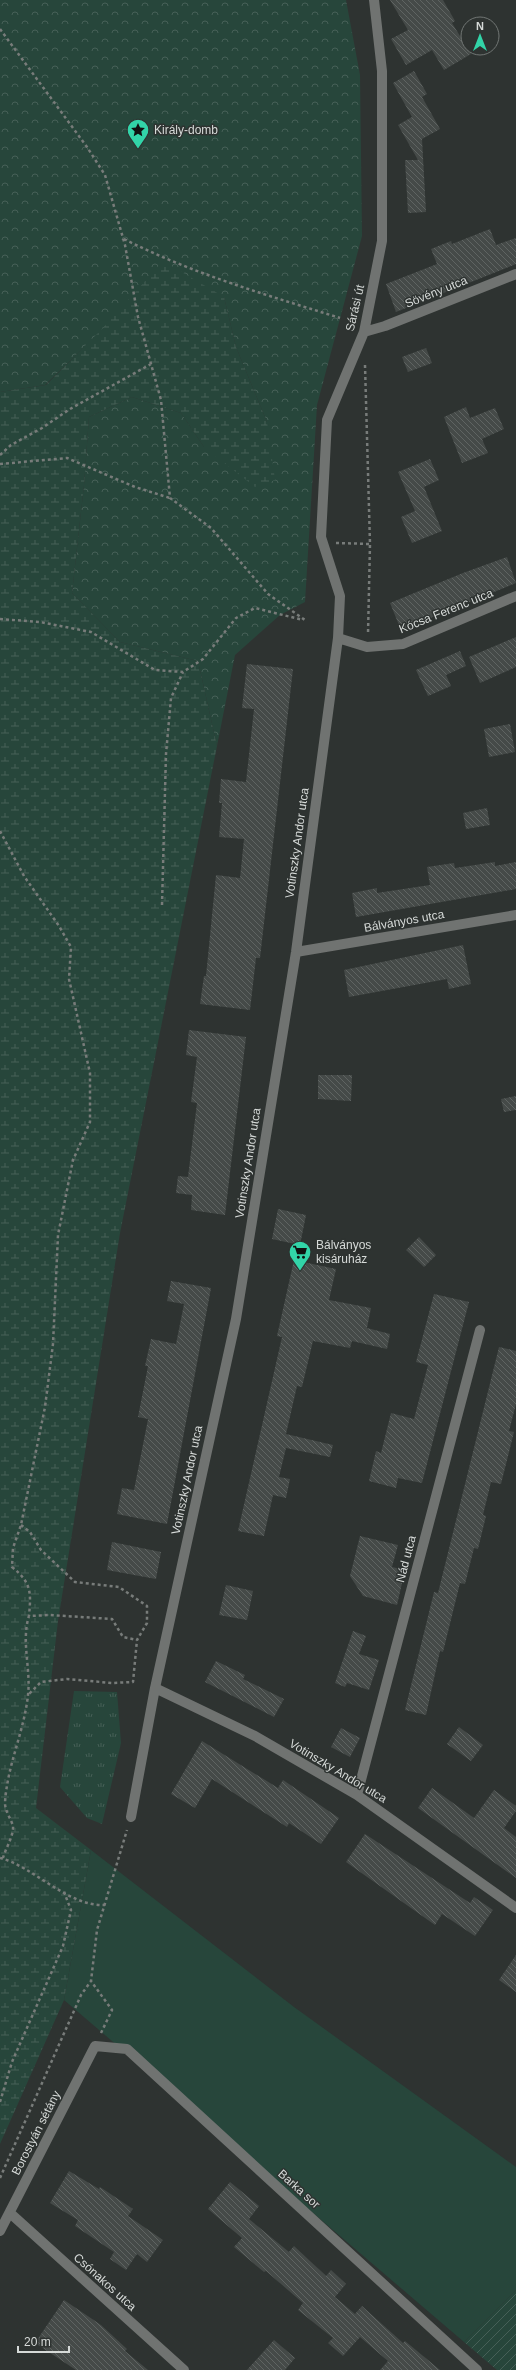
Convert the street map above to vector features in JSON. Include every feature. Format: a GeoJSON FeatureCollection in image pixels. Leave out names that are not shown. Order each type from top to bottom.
{"type":"FeatureCollection","features":[{"type":"Feature","properties":{"kind":"street","name":"Sárási út"},"geometry":{"type":"LineString","coordinates":[[338,638],[340,596],[321,537],[327,420],[364,332],[382,241],[382,71],[374,0]]}},
{"type":"Feature","properties":{"kind":"street","name":"Sövény utca"},"geometry":{"type":"LineString","coordinates":[[364,332],[385,326],[516,274]]}},
{"type":"Feature","properties":{"kind":"street","name":"Kócsa Ferenc utca"},"geometry":{"type":"LineString","coordinates":[[338,638],[367,647],[403,644],[516,596]]}},
{"type":"Feature","properties":{"kind":"street","name":"Votinszky Andor utca"},"geometry":{"type":"LineString","coordinates":[[131,1817],[155,1688],[236,1319],[296,952],[338,638]]}},
{"type":"Feature","properties":{"kind":"street","name":"Bálványos utca"},"geometry":{"type":"LineString","coordinates":[[296,952],[516,915]]}},
{"type":"Feature","properties":{"kind":"street","name":"Nád utca"},"geometry":{"type":"LineString","coordinates":[[358,1795],[480,1330]]}},
{"type":"Feature","properties":{"kind":"street","name":"Votinszky Andor utca"},"geometry":{"type":"LineString","coordinates":[[155,1688],[255,1736],[358,1795],[516,1908]]}},
{"type":"Feature","properties":{"kind":"street","name":"Borostyán sétány"},"geometry":{"type":"LineString","coordinates":[[0,2231],[95,2046]]}},
{"type":"Feature","properties":{"kind":"street","name":"Barka sor"},"geometry":{"type":"LineString","coordinates":[[95,2046],[127,2050],[477,2370]]}},
{"type":"Feature","properties":{"kind":"street","name":"Csónakos utca"},"geometry":{"type":"LineString","coordinates":[[10,2213],[184,2370]]}},
{"type":"Feature","properties":{"kind":"path"},"geometry":{"type":"LineString","coordinates":[[0,29],[87,147],[105,175],[123,239],[138,317],[161,400],[170,498]]}},
{"type":"Feature","properties":{"kind":"path"},"geometry":{"type":"LineString","coordinates":[[123,239],[162,258],[202,274],[340,318]]}},
{"type":"Feature","properties":{"kind":"path"},"geometry":{"type":"LineString","coordinates":[[0,455],[11,445],[42,428],[70,409],[151,364]]}},
{"type":"Feature","properties":{"kind":"path"},"geometry":{"type":"LineString","coordinates":[[365,364],[370,544],[367,647]]}},
{"type":"Feature","properties":{"kind":"path"},"geometry":{"type":"LineString","coordinates":[[0,464],[67,458],[135,487],[170,498],[211,528],[268,594],[305,620],[255,608],[236,618],[203,659],[183,672],[171,698],[167,747],[162,904]]}},
{"type":"Feature","properties":{"kind":"path"},"geometry":{"type":"LineString","coordinates":[[321,537],[339,544],[370,544]]}},
{"type":"Feature","properties":{"kind":"path"},"geometry":{"type":"LineString","coordinates":[[0,619],[40,622],[91,632],[155,670],[183,672]]}},
{"type":"Feature","properties":{"kind":"path"},"geometry":{"type":"LineString","coordinates":[[0,831],[24,876],[71,946],[69,979],[90,1073],[90,1122],[73,1160],[58,1235],[53,1344],[45,1407],[21,1525],[13,1548],[12,1567],[23,1576],[31,1592],[29,1616],[25,1628],[29,1669],[28,1696],[22,1729],[11,1763],[5,1805],[13,1828],[1,1858],[64,1892],[95,1906],[105,1905]]}},
{"type":"Feature","properties":{"kind":"path"},"geometry":{"type":"LineString","coordinates":[[21,1525],[30,1532],[41,1550],[75,1582],[119,1587],[148,1606],[148,1623],[137,1640],[133,1682],[112,1683],[67,1678],[41,1682],[28,1696]]}},
{"type":"Feature","properties":{"kind":"path"},"geometry":{"type":"LineString","coordinates":[[29,1616],[50,1615],[112,1619],[123,1637],[137,1640]]}},
{"type":"Feature","properties":{"kind":"path"},"geometry":{"type":"LineString","coordinates":[[0,2178],[81,1995],[91,1982],[97,1930],[131,1817]]}},
{"type":"Feature","properties":{"kind":"path"},"geometry":{"type":"LineString","coordinates":[[0,2102],[12,2062],[63,1946],[71,1910],[64,1892]]}},
{"type":"Feature","properties":{"kind":"path"},"geometry":{"type":"LineString","coordinates":[[91,1982],[112,2010],[95,2046]]}},
{"type":"Feature","properties":{"kind":"green space"},"geometry":{"type":"Polygon","coordinates":[[[0,0],[346,0],[360,75],[362,236],[317,405],[305,602],[280,615],[235,655],[217,746],[198,661],[120,642],[72,593],[84,485],[89,417],[132,397],[181,413],[204,447],[267,422],[236,347],[224,297],[103,329],[45,385],[0,392],[0,0]]]}},
{"type":"Feature","properties":{"kind":"green space"},"geometry":{"type":"Polygon","coordinates":[[[163,261],[224,297],[236,347],[267,422],[275,480],[255,487],[204,447],[181,413],[132,397],[89,417],[84,485],[72,593],[120,642],[198,661],[217,746],[120,1233],[58,1621],[36,1808],[91,1850],[64,2000],[0,2144],[0,392],[46,385],[103,328],[163,261]]]}},
{"type":"Feature","properties":{"kind":"green space"},"geometry":{"type":"Polygon","coordinates":[[[74,1691],[117,1692],[121,1743],[102,1824],[87,1818],[60,1787],[74,1691]]]}},
{"type":"Feature","properties":{"kind":"green space"},"geometry":{"type":"Polygon","coordinates":[[[91,1850],[294,2007],[516,2167],[516,2290],[464,2342],[64,2000],[91,1850]]]}},
{"type":"Feature","properties":{"kind":"green space"},"geometry":{"type":"Polygon","coordinates":[[[516,2290],[516,2370],[497,2370],[464,2342],[516,2290]]]}},
{"type":"Feature","properties":{"kind":"building"},"geometry":{"type":"Polygon","coordinates":[[[390,0],[443,0],[455,21],[452,23],[460,36],[460,56],[468,56],[444,70],[432,50],[406,65],[391,39],[408,30],[390,0]]]}},
{"type":"Feature","properties":{"kind":"building"},"geometry":{"type":"Polygon","coordinates":[[[414,71],[427,94],[422,97],[440,129],[422,139],[426,212],[408,213],[405,160],[418,160],[398,125],[412,117],[393,83],[414,71]]]}},
{"type":"Feature","properties":{"kind":"building"},"geometry":{"type":"Polygon","coordinates":[[[490,229],[496,245],[516,238],[516,264],[396,312],[386,284],[437,264],[431,249],[451,241],[452,244],[490,229]]]}},
{"type":"Feature","properties":{"kind":"building"},"geometry":{"type":"Polygon","coordinates":[[[426,348],[432,363],[408,372],[402,357],[426,348]]]}},
{"type":"Feature","properties":{"kind":"building"},"geometry":{"type":"Polygon","coordinates":[[[466,407],[470,418],[495,408],[504,429],[482,439],[488,453],[462,463],[444,417],[466,407]]]}},
{"type":"Feature","properties":{"kind":"building"},"geometry":{"type":"Polygon","coordinates":[[[430,459],[439,480],[424,487],[442,531],[412,543],[401,517],[415,511],[398,472],[430,459]]]}},
{"type":"Feature","properties":{"kind":"building"},"geometry":{"type":"Polygon","coordinates":[[[507,557],[516,583],[401,630],[390,603],[463,573],[507,557]]]}},
{"type":"Feature","properties":{"kind":"building"},"geometry":{"type":"Polygon","coordinates":[[[516,637],[516,667],[480,683],[469,657],[516,637]]]}},
{"type":"Feature","properties":{"kind":"building"},"geometry":{"type":"Polygon","coordinates":[[[460,651],[466,666],[446,675],[451,686],[428,696],[416,670],[460,651]]]}},
{"type":"Feature","properties":{"kind":"building"},"geometry":{"type":"Polygon","coordinates":[[[247,664],[293,669],[260,958],[256,958],[250,1010],[200,1004],[204,976],[206,976],[216,875],[240,878],[244,839],[219,837],[222,803],[219,803],[221,779],[246,782],[254,709],[242,708],[247,664]]]}},
{"type":"Feature","properties":{"kind":"building"},"geometry":{"type":"Polygon","coordinates":[[[510,724],[515,752],[489,757],[484,729],[510,724]]]}},
{"type":"Feature","properties":{"kind":"building"},"geometry":{"type":"Polygon","coordinates":[[[487,808],[490,825],[466,829],[463,813],[487,808]]]}},
{"type":"Feature","properties":{"kind":"building"},"geometry":{"type":"Polygon","coordinates":[[[495,862],[495,866],[516,862],[516,889],[356,917],[352,893],[377,888],[377,893],[430,885],[427,867],[454,863],[455,868],[495,862]]]}},
{"type":"Feature","properties":{"kind":"building"},"geometry":{"type":"Polygon","coordinates":[[[463,945],[471,984],[449,989],[447,979],[349,997],[344,970],[463,945]]]}},
{"type":"Feature","properties":{"kind":"building"},"geometry":{"type":"Polygon","coordinates":[[[189,1030],[246,1037],[225,1215],[191,1210],[192,1195],[176,1193],[178,1176],[188,1177],[197,1103],[191,1102],[197,1057],[186,1055],[189,1030]]]}},
{"type":"Feature","properties":{"kind":"building"},"geometry":{"type":"Polygon","coordinates":[[[318,1075],[352,1075],[351,1101],[318,1099],[318,1075]]]}},
{"type":"Feature","properties":{"kind":"building"},"geometry":{"type":"Polygon","coordinates":[[[516,1096],[516,1110],[504,1112],[501,1099],[516,1096]]]}},
{"type":"Feature","properties":{"kind":"building"},"geometry":{"type":"Polygon","coordinates":[[[278,1209],[306,1215],[300,1245],[272,1239],[278,1209]]]}},
{"type":"Feature","properties":{"kind":"building"},"geometry":{"type":"Polygon","coordinates":[[[419,1237],[436,1255],[424,1267],[406,1250],[419,1237]]]}},
{"type":"Feature","properties":{"kind":"building"},"geometry":{"type":"Polygon","coordinates":[[[294,1260],[336,1269],[329,1300],[371,1308],[367,1328],[390,1334],[387,1349],[352,1341],[350,1348],[313,1341],[302,1387],[297,1386],[286,1434],[333,1445],[330,1457],[286,1448],[279,1477],[290,1479],[286,1498],[273,1495],[264,1536],[238,1531],[282,1337],[277,1336],[294,1260]]]}},
{"type":"Feature","properties":{"kind":"building"},"geometry":{"type":"Polygon","coordinates":[[[171,1281],[211,1288],[167,1524],[117,1514],[122,1488],[134,1490],[148,1419],[138,1417],[148,1366],[145,1366],[151,1339],[176,1344],[184,1304],[167,1301],[171,1281]]]}},
{"type":"Feature","properties":{"kind":"building"},"geometry":{"type":"Polygon","coordinates":[[[434,1294],[469,1302],[422,1483],[398,1478],[396,1488],[369,1481],[376,1451],[381,1453],[391,1413],[414,1419],[428,1365],[416,1362],[434,1294]]]}},
{"type":"Feature","properties":{"kind":"building"},"geometry":{"type":"Polygon","coordinates":[[[499,1347],[516,1351],[516,1404],[509,1431],[514,1432],[501,1484],[491,1482],[483,1515],[486,1516],[478,1549],[474,1548],[465,1584],[460,1583],[443,1652],[440,1651],[426,1715],[405,1710],[434,1592],[438,1593],[499,1347]]]}},
{"type":"Feature","properties":{"kind":"building"},"geometry":{"type":"Polygon","coordinates":[[[360,1536],[398,1545],[392,1567],[405,1570],[397,1605],[363,1596],[350,1576],[360,1536]]]}},
{"type":"Feature","properties":{"kind":"building"},"geometry":{"type":"Polygon","coordinates":[[[112,1542],[161,1552],[156,1579],[107,1570],[112,1542]]]}},
{"type":"Feature","properties":{"kind":"building"},"geometry":{"type":"Polygon","coordinates":[[[226,1585],[253,1591],[247,1620],[219,1615],[226,1585]]]}},
{"type":"Feature","properties":{"kind":"building"},"geometry":{"type":"Polygon","coordinates":[[[353,1631],[366,1636],[359,1654],[379,1660],[369,1690],[347,1683],[345,1687],[335,1683],[353,1631]]]}},
{"type":"Feature","properties":{"kind":"building"},"geometry":{"type":"Polygon","coordinates":[[[216,1661],[245,1675],[243,1679],[284,1699],[274,1717],[205,1682],[216,1661]]]}},
{"type":"Feature","properties":{"kind":"building"},"geometry":{"type":"Polygon","coordinates":[[[459,1727],[483,1745],[471,1761],[447,1744],[459,1727]]]}},
{"type":"Feature","properties":{"kind":"building"},"geometry":{"type":"Polygon","coordinates":[[[341,1728],[360,1738],[350,1757],[331,1747],[341,1728]]]}},
{"type":"Feature","properties":{"kind":"building"},"geometry":{"type":"Polygon","coordinates":[[[202,1741],[278,1788],[283,1780],[339,1818],[321,1844],[289,1823],[287,1827],[212,1779],[195,1808],[171,1794],[202,1741]]]}},
{"type":"Feature","properties":{"kind":"building"},"geometry":{"type":"Polygon","coordinates":[[[432,1788],[474,1818],[494,1790],[516,1806],[516,1811],[504,1828],[516,1837],[516,1878],[418,1808],[432,1788]]]}},
{"type":"Feature","properties":{"kind":"building"},"geometry":{"type":"Polygon","coordinates":[[[365,1834],[470,1903],[474,1897],[493,1910],[475,1936],[442,1914],[435,1925],[346,1862],[365,1834]]]}},
{"type":"Feature","properties":{"kind":"building"},"geometry":{"type":"Polygon","coordinates":[[[516,1955],[516,1992],[499,1980],[516,1955]]]}},
{"type":"Feature","properties":{"kind":"building"},"geometry":{"type":"Polygon","coordinates":[[[69,2171],[99,2189],[100,2187],[133,2209],[128,2216],[163,2240],[147,2262],[137,2254],[126,2270],[110,2259],[114,2252],[75,2226],[78,2220],[50,2203],[69,2171]]]}},
{"type":"Feature","properties":{"kind":"building"},"geometry":{"type":"Polygon","coordinates":[[[230,2182],[259,2206],[249,2219],[289,2252],[294,2246],[326,2276],[331,2270],[346,2284],[335,2297],[355,2314],[362,2306],[403,2343],[405,2341],[440,2370],[380,2370],[388,2361],[360,2337],[343,2356],[328,2343],[333,2338],[298,2310],[303,2303],[266,2271],[264,2272],[234,2247],[242,2238],[208,2209],[230,2182]]]}},
{"type":"Feature","properties":{"kind":"building"},"geometry":{"type":"Polygon","coordinates":[[[64,2300],[101,2325],[127,2349],[125,2351],[148,2370],[76,2370],[35,2343],[64,2300]]]}},
{"type":"Feature","properties":{"kind":"building"},"geometry":{"type":"Polygon","coordinates":[[[274,2340],[295,2358],[285,2370],[247,2370],[274,2340]]]}},
{"type":"Feature","properties":{"kind":"place","name":"Király-domb"},"geometry":{"type":"Point","coordinates":[138,150]}},
{"type":"Feature","properties":{"kind":"place","name":"Bálványos kisáruház"},"geometry":{"type":"Point","coordinates":[300,1272]}}]}
